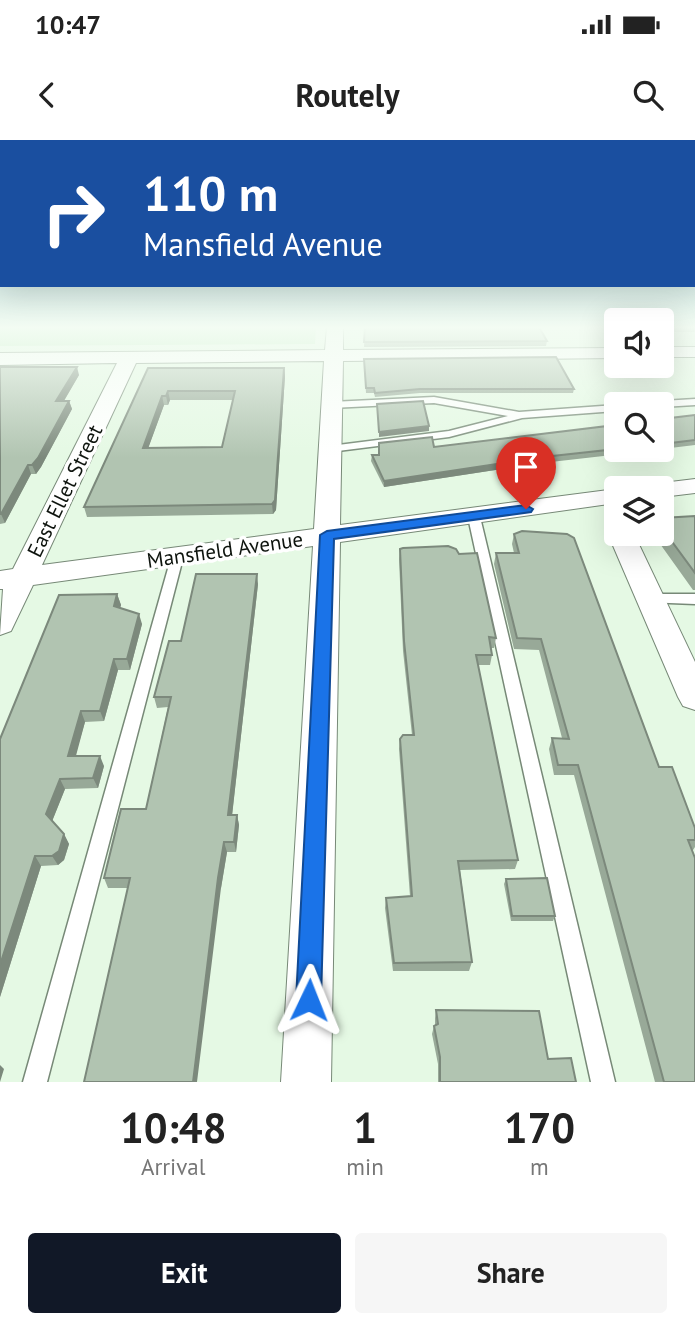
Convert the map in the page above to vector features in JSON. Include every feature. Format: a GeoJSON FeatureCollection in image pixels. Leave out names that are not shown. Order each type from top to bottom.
{"type":"FeatureCollection","features":[{"type":"Feature","properties":{"kind":"street","name":"East Ellet Street"},"geometry":{"type":"LineString","coordinates":[[0,624],[12,579],[122,371]]}},
{"type":"Feature","properties":{"kind":"street"},"geometry":{"type":"LineString","coordinates":[[306,1082],[333,371]]}},
{"type":"Feature","properties":{"kind":"street"},"geometry":{"type":"LineString","coordinates":[[674,488],[695,485]]}},
{"type":"Feature","properties":{"kind":"street","name":"Mansfield Avenue"},"geometry":{"type":"LineString","coordinates":[[12,579],[604,498]]}},
{"type":"Feature","properties":{"kind":"street"},"geometry":{"type":"LineString","coordinates":[[626,546],[695,697]]}},
{"type":"Feature","properties":{"kind":"lane"},"geometry":{"type":"LineString","coordinates":[[331,405],[435,400],[519,415]]}},
{"type":"Feature","properties":{"kind":"lane"},"geometry":{"type":"LineString","coordinates":[[674,403],[695,402]]}},
{"type":"Feature","properties":{"kind":"lane"},"geometry":{"type":"LineString","coordinates":[[330,449],[463,431],[519,415],[604,409]]}},
{"type":"Feature","properties":{"kind":"lane"},"geometry":{"type":"LineString","coordinates":[[474,517],[603,1082]]}},
{"type":"Feature","properties":{"kind":"lane"},"geometry":{"type":"LineString","coordinates":[[34,1082],[177,558]]}},
{"type":"Feature","properties":{"kind":"lane"},"geometry":{"type":"LineString","coordinates":[[649,599],[695,598]]}},
{"type":"Feature","properties":{"kind":"building"},"geometry":{"type":"Polygon","coordinates":[[[0,371],[75,371],[56,401],[69,401],[38,458],[32,465],[28,465],[0,514],[0,371]]]}},
{"type":"Feature","properties":{"kind":"building"},"geometry":{"type":"Polygon","coordinates":[[[147,371],[284,371],[275,500],[272,504],[84,507],[147,371]],[[168,391],[166,396],[162,396],[143,448],[222,447],[235,391],[168,391]]]}},
{"type":"Feature","properties":{"kind":"building"},"geometry":{"type":"Polygon","coordinates":[[[365,371],[564,371],[574,389],[420,389],[375,393],[374,388],[366,388],[365,371]]]}},
{"type":"Feature","properties":{"kind":"building"},"geometry":{"type":"Polygon","coordinates":[[[423,401],[429,426],[379,432],[377,404],[423,401]]]}},
{"type":"Feature","properties":{"kind":"building"},"geometry":{"type":"Polygon","coordinates":[[[695,415],[695,440],[674,443],[674,418],[695,415]]]}},
{"type":"Feature","properties":{"kind":"building"},"geometry":{"type":"Polygon","coordinates":[[[604,426],[604,450],[384,481],[372,455],[379,455],[379,443],[432,437],[434,447],[604,426]]]}},
{"type":"Feature","properties":{"kind":"building"},"geometry":{"type":"Polygon","coordinates":[[[695,516],[695,573],[674,544],[674,517],[695,516]]]}},
{"type":"Feature","properties":{"kind":"building"},"geometry":{"type":"Polygon","coordinates":[[[522,531],[567,534],[574,538],[659,767],[672,767],[695,828],[695,840],[688,840],[695,858],[695,1082],[664,1082],[578,765],[558,765],[552,738],[569,739],[541,639],[517,638],[496,553],[519,553],[514,534],[522,531]]]}},
{"type":"Feature","properties":{"kind":"building"},"geometry":{"type":"Polygon","coordinates":[[[448,546],[456,549],[459,554],[477,553],[496,638],[489,637],[492,655],[476,655],[518,860],[458,861],[472,962],[394,963],[386,898],[412,896],[400,739],[403,735],[414,735],[404,641],[400,549],[448,546]]]}},
{"type":"Feature","properties":{"kind":"building"},"geometry":{"type":"Polygon","coordinates":[[[196,574],[257,574],[228,815],[237,815],[234,842],[224,842],[193,1082],[84,1082],[130,878],[104,878],[121,809],[146,809],[171,697],[154,697],[169,641],[181,641],[196,574]]]}},
{"type":"Feature","properties":{"kind":"building"},"geometry":{"type":"Polygon","coordinates":[[[117,594],[114,606],[139,614],[127,659],[114,659],[100,711],[81,711],[68,756],[100,756],[93,778],[60,779],[46,814],[64,834],[59,851],[52,856],[35,856],[0,965],[0,739],[59,595],[117,594]]]}},
{"type":"Feature","properties":{"kind":"building"},"geometry":{"type":"Polygon","coordinates":[[[547,878],[555,916],[512,916],[506,879],[547,878]]]}},
{"type":"Feature","properties":{"kind":"building"},"geometry":{"type":"Polygon","coordinates":[[[436,1010],[539,1011],[548,1059],[571,1058],[576,1082],[440,1082],[440,1057],[434,1026],[438,1024],[436,1010]]]}},
{"type":"Feature","properties":{"kind":"route"},"geometry":{"type":"LineString","coordinates":[[309,1000],[327,535],[526,509]]}}]}
